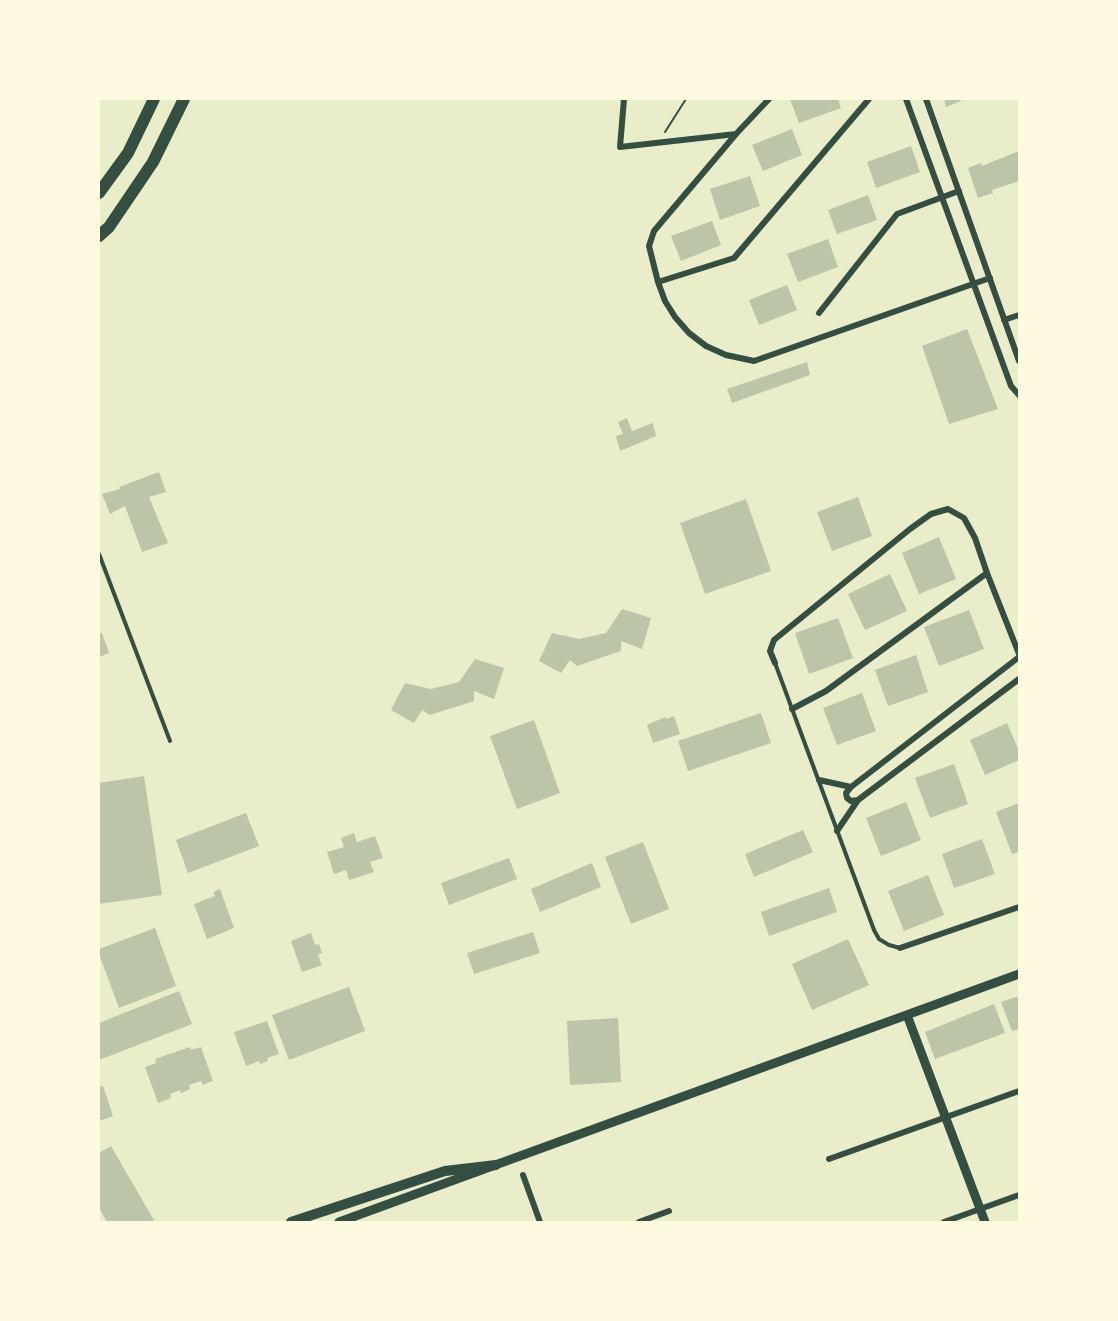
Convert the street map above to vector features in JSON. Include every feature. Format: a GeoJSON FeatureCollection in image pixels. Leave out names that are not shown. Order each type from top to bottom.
{"type":"FeatureCollection","features":[{"type":"Feature","properties":{"kind":"main road"},"geometry":{"type":"LineString","coordinates":[[99,193],[128,153],[154,99]]}},
{"type":"Feature","properties":{"kind":"main road"},"geometry":{"type":"LineString","coordinates":[[99,236],[109,227],[153,162],[183,99]]}},
{"type":"Feature","properties":{"kind":"main road"},"geometry":{"type":"LineString","coordinates":[[291,1222],[445,1170],[496,1165]]}},
{"type":"Feature","properties":{"kind":"street"},"geometry":{"type":"LineString","coordinates":[[624,99],[620,147],[736,134]]}},
{"type":"Feature","properties":{"kind":"street"},"geometry":{"type":"LineString","coordinates":[[769,99],[736,134],[654,231],[649,246],[658,282],[675,318],[689,333],[706,346],[726,355],[754,362],[990,278]]}},
{"type":"Feature","properties":{"kind":"street"},"geometry":{"type":"LineString","coordinates":[[658,282],[734,258],[869,99]]}},
{"type":"Feature","properties":{"kind":"street"},"geometry":{"type":"LineString","coordinates":[[906,99],[1011,386],[1019,395]]}},
{"type":"Feature","properties":{"kind":"street"},"geometry":{"type":"LineString","coordinates":[[926,99],[1019,361]]}},
{"type":"Feature","properties":{"kind":"street"},"geometry":{"type":"LineString","coordinates":[[819,313],[897,214],[959,191]]}},
{"type":"Feature","properties":{"kind":"street"},"geometry":{"type":"LineString","coordinates":[[1004,320],[1019,315]]}},
{"type":"Feature","properties":{"kind":"street"},"geometry":{"type":"LineString","coordinates":[[775,663],[770,651],[774,640],[931,514],[948,509],[964,518],[975,538],[1019,655],[851,787],[846,793],[847,798],[851,801],[858,800]]}},
{"type":"Feature","properties":{"kind":"street"},"geometry":{"type":"LineString","coordinates":[[792,709],[826,691],[987,573]]}},
{"type":"Feature","properties":{"kind":"street"},"geometry":{"type":"LineString","coordinates":[[837,831],[858,800],[1019,679]]}},
{"type":"Feature","properties":{"kind":"street"},"geometry":{"type":"LineString","coordinates":[[819,780],[851,787]]}},
{"type":"Feature","properties":{"kind":"street"},"geometry":{"type":"LineString","coordinates":[[900,948],[1019,907]]}},
{"type":"Feature","properties":{"kind":"street"},"geometry":{"type":"LineString","coordinates":[[339,1222],[1019,974]]}},
{"type":"Feature","properties":{"kind":"street"},"geometry":{"type":"LineString","coordinates":[[907,1015],[985,1222]]}},
{"type":"Feature","properties":{"kind":"street"},"geometry":{"type":"LineString","coordinates":[[829,1159],[1019,1091]]}},
{"type":"Feature","properties":{"kind":"street"},"geometry":{"type":"LineString","coordinates":[[523,1175],[540,1222]]}},
{"type":"Feature","properties":{"kind":"street"},"geometry":{"type":"LineString","coordinates":[[944,1222],[1019,1195]]}},
{"type":"Feature","properties":{"kind":"street"},"geometry":{"type":"LineString","coordinates":[[639,1222],[669,1211]]}},
{"type":"Feature","properties":{"kind":"lane"},"geometry":{"type":"LineString","coordinates":[[99,554],[171,741]]}},
{"type":"Feature","properties":{"kind":"lane"},"geometry":{"type":"LineString","coordinates":[[775,663],[874,930],[879,939],[888,945],[900,948]]}},
{"type":"Feature","properties":{"kind":"path"},"geometry":{"type":"LineString","coordinates":[[658,143],[686,99]]}},
{"type":"Feature","properties":{"kind":"building"},"geometry":{"type":"Polygon","coordinates":[[[790,99],[838,99],[841,108],[799,123],[790,99]]]}},
{"type":"Feature","properties":{"kind":"building"},"geometry":{"type":"Polygon","coordinates":[[[944,99],[960,99],[961,101],[946,107],[944,99]]]}},
{"type":"Feature","properties":{"kind":"building"},"geometry":{"type":"Polygon","coordinates":[[[792,129],[802,155],[763,171],[752,145],[792,129]]]}},
{"type":"Feature","properties":{"kind":"building"},"geometry":{"type":"Polygon","coordinates":[[[911,146],[920,172],[876,188],[867,162],[911,146]]]}},
{"type":"Feature","properties":{"kind":"building"},"geometry":{"type":"Polygon","coordinates":[[[1019,151],[1019,181],[992,190],[993,193],[978,198],[968,168],[981,163],[982,166],[1019,151]]]}},
{"type":"Feature","properties":{"kind":"building"},"geometry":{"type":"Polygon","coordinates":[[[750,176],[760,206],[720,220],[710,189],[750,176]]]}},
{"type":"Feature","properties":{"kind":"building"},"geometry":{"type":"Polygon","coordinates":[[[868,195],[877,220],[837,234],[828,210],[868,195]]]}},
{"type":"Feature","properties":{"kind":"building"},"geometry":{"type":"Polygon","coordinates":[[[712,221],[721,245],[681,261],[671,236],[712,221]]]}},
{"type":"Feature","properties":{"kind":"building"},"geometry":{"type":"Polygon","coordinates":[[[828,239],[838,267],[798,282],[787,254],[828,239]]]}},
{"type":"Feature","properties":{"kind":"building"},"geometry":{"type":"Polygon","coordinates":[[[787,285],[797,310],[759,325],[749,300],[787,285]]]}},
{"type":"Feature","properties":{"kind":"building"},"geometry":{"type":"Polygon","coordinates":[[[967,329],[998,409],[949,424],[922,346],[967,329]]]}},
{"type":"Feature","properties":{"kind":"building"},"geometry":{"type":"Polygon","coordinates":[[[807,362],[810,375],[732,403],[727,389],[807,362]]]}},
{"type":"Feature","properties":{"kind":"building"},"geometry":{"type":"Polygon","coordinates":[[[627,418],[632,431],[653,423],[656,436],[620,451],[616,436],[623,434],[618,422],[627,418]]]}},
{"type":"Feature","properties":{"kind":"building"},"geometry":{"type":"Polygon","coordinates":[[[159,472],[166,492],[149,497],[168,543],[142,552],[125,506],[110,514],[102,494],[120,489],[119,487],[159,472]]]}},
{"type":"Feature","properties":{"kind":"building"},"geometry":{"type":"Polygon","coordinates":[[[858,497],[872,536],[832,551],[817,512],[858,497]]]}},
{"type":"Feature","properties":{"kind":"building"},"geometry":{"type":"Polygon","coordinates":[[[746,499],[771,571],[705,594],[680,523],[746,499]]]}},
{"type":"Feature","properties":{"kind":"building"},"geometry":{"type":"Polygon","coordinates":[[[939,537],[956,579],[919,594],[902,553],[939,537]]]}},
{"type":"Feature","properties":{"kind":"building"},"geometry":{"type":"Polygon","coordinates":[[[890,574],[907,611],[865,630],[848,594],[890,574]]]}},
{"type":"Feature","properties":{"kind":"building"},"geometry":{"type":"Polygon","coordinates":[[[622,609],[651,618],[642,649],[621,641],[621,651],[577,666],[570,660],[561,673],[539,661],[552,633],[579,639],[606,633],[622,609]]]}},
{"type":"Feature","properties":{"kind":"building"},"geometry":{"type":"Polygon","coordinates":[[[969,610],[984,649],[939,666],[924,627],[969,610]]]}},
{"type":"Feature","properties":{"kind":"building"},"geometry":{"type":"Polygon","coordinates":[[[838,618],[853,658],[809,674],[795,633],[838,618]]]}},
{"type":"Feature","properties":{"kind":"building"},"geometry":{"type":"Polygon","coordinates":[[[102,633],[109,653],[99,657],[99,634],[102,633]]]}},
{"type":"Feature","properties":{"kind":"building"},"geometry":{"type":"Polygon","coordinates":[[[916,655],[928,692],[888,706],[875,670],[916,655]]]}},
{"type":"Feature","properties":{"kind":"building"},"geometry":{"type":"Polygon","coordinates":[[[475,659],[504,668],[494,699],[474,691],[474,701],[430,715],[422,710],[414,723],[391,710],[405,683],[431,689],[459,682],[475,659]]]}},
{"type":"Feature","properties":{"kind":"building"},"geometry":{"type":"Polygon","coordinates":[[[862,693],[876,731],[837,745],[823,708],[862,693]]]}},
{"type":"Feature","properties":{"kind":"building"},"geometry":{"type":"Polygon","coordinates":[[[761,713],[771,743],[688,771],[678,741],[761,713]]]}},
{"type":"Feature","properties":{"kind":"building"},"geometry":{"type":"Polygon","coordinates":[[[674,716],[680,734],[653,743],[647,725],[665,717],[666,719],[674,716]]]}},
{"type":"Feature","properties":{"kind":"building"},"geometry":{"type":"Polygon","coordinates":[[[534,720],[560,793],[517,809],[490,736],[534,720]]]}},
{"type":"Feature","properties":{"kind":"building"},"geometry":{"type":"Polygon","coordinates":[[[1007,723],[1019,751],[1019,760],[985,775],[970,740],[1007,723]]]}},
{"type":"Feature","properties":{"kind":"building"},"geometry":{"type":"Polygon","coordinates":[[[954,764],[968,804],[930,818],[915,778],[954,764]]]}},
{"type":"Feature","properties":{"kind":"building"},"geometry":{"type":"Polygon","coordinates":[[[144,776],[162,895],[99,904],[99,783],[144,776]]]}},
{"type":"Feature","properties":{"kind":"building"},"geometry":{"type":"Polygon","coordinates":[[[906,802],[921,840],[881,856],[866,818],[906,802]]]}},
{"type":"Feature","properties":{"kind":"building"},"geometry":{"type":"Polygon","coordinates":[[[1019,803],[1019,852],[1012,854],[996,812],[1019,803]]]}},
{"type":"Feature","properties":{"kind":"building"},"geometry":{"type":"Polygon","coordinates":[[[246,813],[259,846],[188,873],[176,840],[246,813]]]}},
{"type":"Feature","properties":{"kind":"building"},"geometry":{"type":"Polygon","coordinates":[[[803,830],[813,852],[754,877],[745,854],[803,830]]]}},
{"type":"Feature","properties":{"kind":"building"},"geometry":{"type":"Polygon","coordinates":[[[354,833],[357,842],[375,836],[383,858],[370,862],[374,872],[349,880],[346,870],[334,874],[327,852],[344,847],[341,838],[354,833]]]}},
{"type":"Feature","properties":{"kind":"building"},"geometry":{"type":"Polygon","coordinates":[[[982,839],[995,874],[954,888],[942,854],[982,839]]]}},
{"type":"Feature","properties":{"kind":"building"},"geometry":{"type":"Polygon","coordinates":[[[643,842],[669,909],[631,924],[605,857],[643,842]]]}},
{"type":"Feature","properties":{"kind":"building"},"geometry":{"type":"Polygon","coordinates":[[[509,858],[517,879],[449,905],[441,883],[509,858]]]}},
{"type":"Feature","properties":{"kind":"building"},"geometry":{"type":"Polygon","coordinates":[[[592,863],[601,887],[540,912],[531,889],[592,863]]]}},
{"type":"Feature","properties":{"kind":"building"},"geometry":{"type":"Polygon","coordinates":[[[928,875],[944,915],[904,931],[888,891],[928,875]]]}},
{"type":"Feature","properties":{"kind":"building"},"geometry":{"type":"Polygon","coordinates":[[[829,888],[837,912],[769,936],[761,912],[829,888]]]}},
{"type":"Feature","properties":{"kind":"building"},"geometry":{"type":"Polygon","coordinates":[[[220,889],[234,928],[207,939],[194,904],[215,896],[213,892],[220,889]]]}},
{"type":"Feature","properties":{"kind":"building"},"geometry":{"type":"Polygon","coordinates":[[[155,928],[176,986],[119,1008],[99,949],[155,928]]]}},
{"type":"Feature","properties":{"kind":"building"},"geometry":{"type":"Polygon","coordinates":[[[533,932],[540,953],[474,974],[467,953],[533,932]]]}},
{"type":"Feature","properties":{"kind":"building"},"geometry":{"type":"Polygon","coordinates":[[[311,933],[315,945],[319,944],[322,953],[318,955],[322,965],[302,972],[291,941],[311,933]]]}},
{"type":"Feature","properties":{"kind":"building"},"geometry":{"type":"Polygon","coordinates":[[[848,939],[869,985],[812,1010],[792,964],[848,939]]]}},
{"type":"Feature","properties":{"kind":"building"},"geometry":{"type":"Polygon","coordinates":[[[349,987],[365,1031],[289,1060],[272,1015],[349,987]]]}},
{"type":"Feature","properties":{"kind":"building"},"geometry":{"type":"Polygon","coordinates":[[[179,991],[192,1024],[99,1060],[99,1023],[179,991]]]}},
{"type":"Feature","properties":{"kind":"building"},"geometry":{"type":"Polygon","coordinates":[[[1019,996],[1019,1029],[1012,1031],[1001,1002],[1019,996]]]}},
{"type":"Feature","properties":{"kind":"building"},"geometry":{"type":"Polygon","coordinates":[[[994,1004],[1005,1033],[935,1059],[925,1032],[994,1004]]]}},
{"type":"Feature","properties":{"kind":"building"},"geometry":{"type":"Polygon","coordinates":[[[618,1018],[621,1082],[570,1085],[567,1021],[618,1018]]]}},
{"type":"Feature","properties":{"kind":"building"},"geometry":{"type":"Polygon","coordinates":[[[267,1021],[279,1054],[267,1058],[268,1061],[260,1064],[259,1061],[246,1066],[234,1032],[267,1021]]]}},
{"type":"Feature","properties":{"kind":"building"},"geometry":{"type":"Polygon","coordinates":[[[190,1047],[191,1050],[201,1047],[213,1081],[203,1085],[201,1081],[189,1085],[190,1089],[170,1094],[171,1098],[158,1103],[145,1067],[156,1063],[155,1059],[190,1047]]]}},
{"type":"Feature","properties":{"kind":"building"},"geometry":{"type":"Polygon","coordinates":[[[103,1086],[113,1116],[99,1121],[99,1087],[103,1086]]]}},
{"type":"Feature","properties":{"kind":"building"},"geometry":{"type":"Polygon","coordinates":[[[111,1146],[155,1222],[107,1222],[99,1208],[99,1153],[111,1146]]]}}]}
